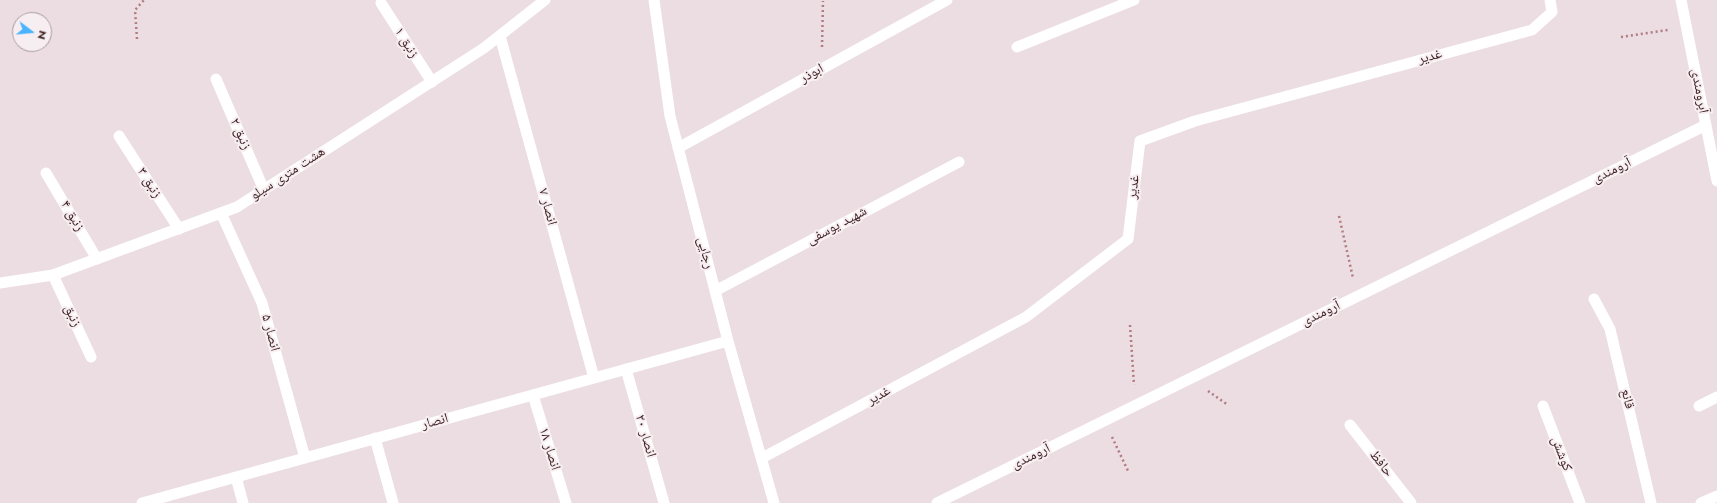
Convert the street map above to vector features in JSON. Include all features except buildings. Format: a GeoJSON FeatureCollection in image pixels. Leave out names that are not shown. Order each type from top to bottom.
{"type":"FeatureCollection","features":[{"type":"Feature","properties":{"kind":"street","name":"هشت متری سیلو"},"geometry":{"type":"LineString","coordinates":[[0,283],[53,275],[237,207],[484,48],[545,0]]}},
{"type":"Feature","properties":{"kind":"street","name":"رجایی"},"geometry":{"type":"LineString","coordinates":[[654,0],[670,116],[728,341],[774,503]]}},
{"type":"Feature","properties":{"kind":"street","name":"ابوذر"},"geometry":{"type":"LineString","coordinates":[[678,148],[947,0]]}},
{"type":"Feature","properties":{"kind":"street"},"geometry":{"type":"LineString","coordinates":[[1017,47],[1134,0]]}},
{"type":"Feature","properties":{"kind":"street","name":"غدیر"},"geometry":{"type":"LineString","coordinates":[[762,458],[1026,317],[1128,239],[1140,141],[1195,121],[1532,30],[1552,12],[1550,0]]}},
{"type":"Feature","properties":{"kind":"street","name":"آبرومندی"},"geometry":{"type":"LineString","coordinates":[[1681,0],[1717,181]]}},
{"type":"Feature","properties":{"kind":"street","name":"زنبق ۱"},"geometry":{"type":"LineString","coordinates":[[381,3],[432,82]]}},
{"type":"Feature","properties":{"kind":"street","name":"انصار ۷"},"geometry":{"type":"LineString","coordinates":[[500,36],[594,378]]}},
{"type":"Feature","properties":{"kind":"street","name":"زنبق ۲"},"geometry":{"type":"LineString","coordinates":[[216,78],[264,190]]}},
{"type":"Feature","properties":{"kind":"street","name":"آرومندی"},"geometry":{"type":"LineString","coordinates":[[937,503],[1356,296],[1706,126]]}},
{"type":"Feature","properties":{"kind":"street","name":"زنبق ۳"},"geometry":{"type":"LineString","coordinates":[[119,136],[179,229]]}},
{"type":"Feature","properties":{"kind":"street","name":"شهید یوسفی"},"geometry":{"type":"LineString","coordinates":[[715,291],[959,162]]}},
{"type":"Feature","properties":{"kind":"street","name":"زنبق ۴"},"geometry":{"type":"LineString","coordinates":[[46,173],[97,259]]}},
{"type":"Feature","properties":{"kind":"street","name":"انصار ۵"},"geometry":{"type":"LineString","coordinates":[[221,213],[262,303],[305,458]]}},
{"type":"Feature","properties":{"kind":"street","name":"زنبق"},"geometry":{"type":"LineString","coordinates":[[53,275],[91,358]]}},
{"type":"Feature","properties":{"kind":"street","name":"قانع"},"geometry":{"type":"LineString","coordinates":[[1594,299],[1610,329],[1651,503]]}},
{"type":"Feature","properties":{"kind":"street","name":"انصار"},"geometry":{"type":"LineString","coordinates":[[142,503],[728,341]]}},
{"type":"Feature","properties":{"kind":"street","name":"انصار ۲۰"},"geometry":{"type":"LineString","coordinates":[[626,369],[664,503]]}},
{"type":"Feature","properties":{"kind":"street","name":"انصار ۱۸"},"geometry":{"type":"LineString","coordinates":[[533,395],[566,503]]}},
{"type":"Feature","properties":{"kind":"street"},"geometry":{"type":"LineString","coordinates":[[1699,406],[1717,397]]}},
{"type":"Feature","properties":{"kind":"street","name":"کوشش"},"geometry":{"type":"LineString","coordinates":[[1543,406],[1580,503]]}},
{"type":"Feature","properties":{"kind":"street","name":"حافظ"},"geometry":{"type":"LineString","coordinates":[[1350,426],[1411,503]]}},
{"type":"Feature","properties":{"kind":"street"},"geometry":{"type":"LineString","coordinates":[[375,438],[393,503]]}},
{"type":"Feature","properties":{"kind":"street"},"geometry":{"type":"LineString","coordinates":[[236,477],[243,503]]}},
{"type":"Feature","properties":{"kind":"street"},"geometry":{"type":"LineString","coordinates":[[1702,503],[1717,496]]}},
{"type":"Feature","properties":{"kind":"path"},"geometry":{"type":"LineString","coordinates":[[137,39],[135,10],[144,0]]}},
{"type":"Feature","properties":{"kind":"path"},"geometry":{"type":"LineString","coordinates":[[821,69],[823,2]]}},
{"type":"Feature","properties":{"kind":"path"},"geometry":{"type":"LineString","coordinates":[[1621,36],[1687,28]]}},
{"type":"Feature","properties":{"kind":"path"},"geometry":{"type":"LineString","coordinates":[[1339,216],[1356,296]]}},
{"type":"Feature","properties":{"kind":"path"},"geometry":{"type":"LineString","coordinates":[[1130,325],[1135,406]]}},
{"type":"Feature","properties":{"kind":"path"},"geometry":{"type":"LineString","coordinates":[[1105,420],[1129,473]]}}]}
